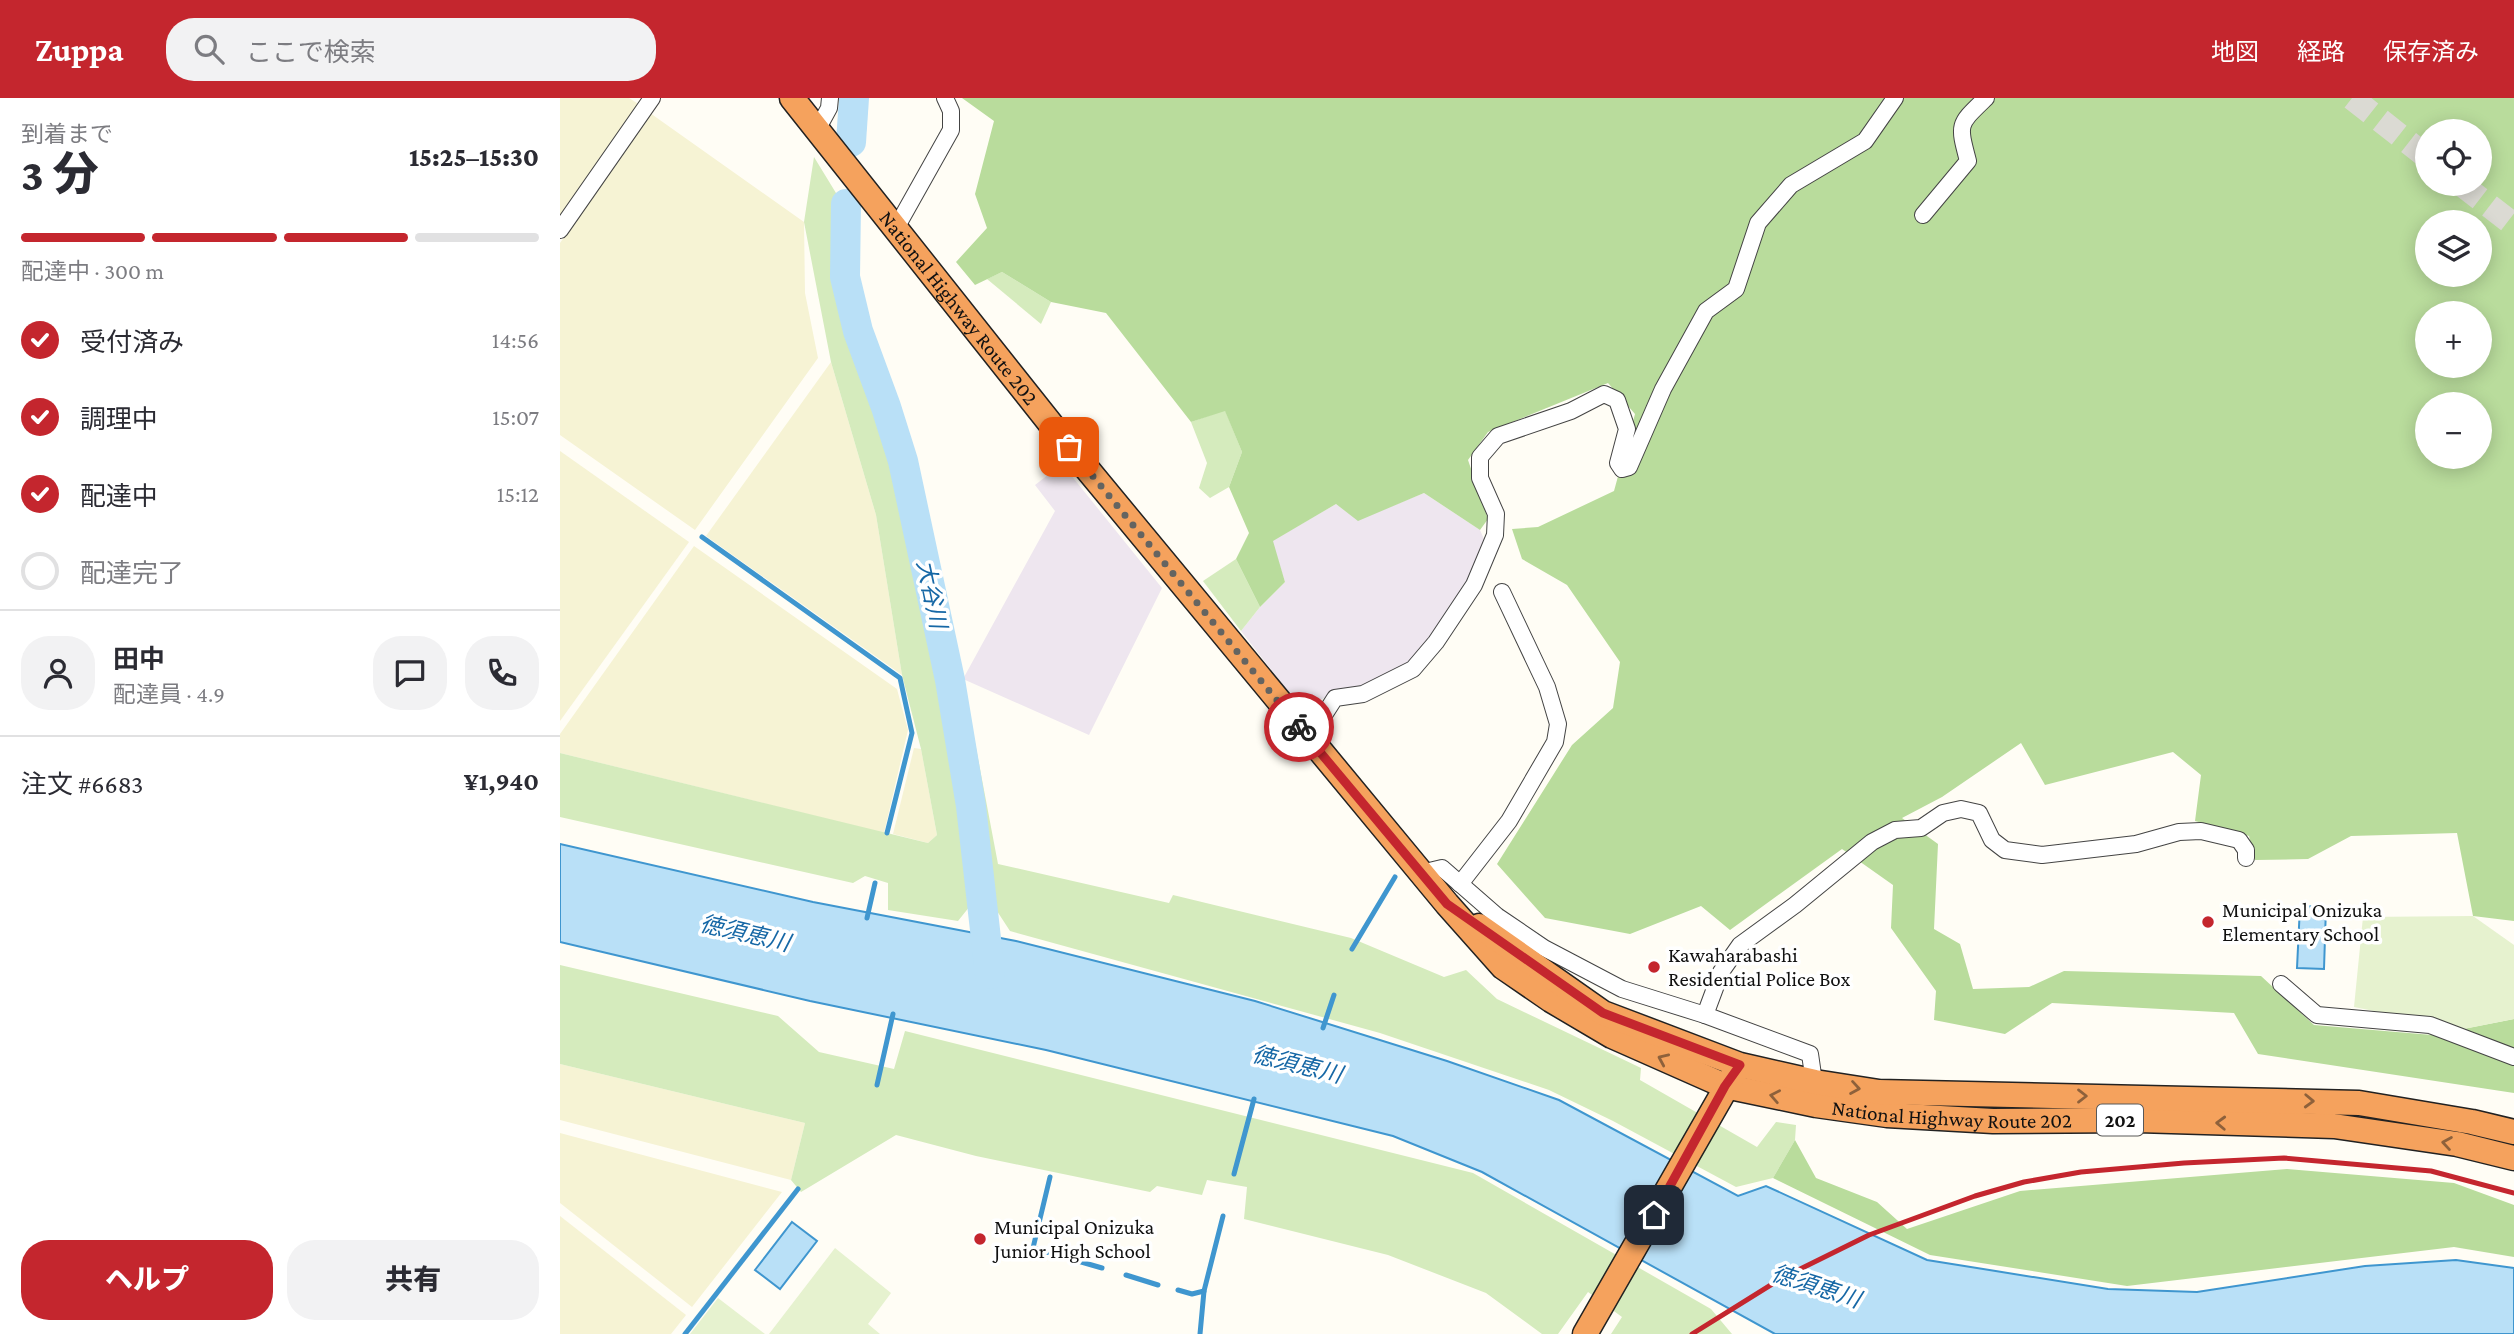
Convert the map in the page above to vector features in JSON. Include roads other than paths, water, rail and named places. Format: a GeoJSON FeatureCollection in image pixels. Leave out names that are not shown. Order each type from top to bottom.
{"type":"FeatureCollection","features":[{"type":"Feature","properties":{"kind":"highway","name":"National Highway Route 202"},"geometry":{"type":"LineString","coordinates":[[792,98],[1069,447],[1421,873],[1453,894],[1603,1013],[1815,1093],[1887,1115],[1993,1121],[2137,1120],[2334,1126],[2456,1144],[2514,1158]]}},
{"type":"Feature","properties":{"kind":"highway","name":"National Highway Route 202"},"geometry":{"type":"LineString","coordinates":[[1453,894],[1503,967],[1551,1000],[1612,1036],[1725,1086],[1815,1093],[2359,1103],[2472,1122],[2514,1132]]}},
{"type":"Feature","properties":{"kind":"highway"},"geometry":{"type":"LineString","coordinates":[[1585,1334],[1725,1086],[1740,1065]]}},
{"type":"Feature","properties":{"kind":"street"},"geometry":{"type":"LineString","coordinates":[[560,230],[652,98]]}},
{"type":"Feature","properties":{"kind":"street"},"geometry":{"type":"LineString","coordinates":[[817,130],[829,108],[830,98]]}},
{"type":"Feature","properties":{"kind":"street"},"geometry":{"type":"LineString","coordinates":[[896,228],[951,130],[951,111],[945,98]]}},
{"type":"Feature","properties":{"kind":"street"},"geometry":{"type":"LineString","coordinates":[[1290,716],[1302,715],[1317,726],[1335,698],[1363,694],[1413,669],[1436,642],[1474,585],[1494,535],[1496,514],[1480,478],[1480,457],[1498,436],[1571,411],[1604,394],[1617,400],[1627,429],[1618,463],[1622,469],[1629,467],[1663,389],[1706,311],[1736,289],[1758,223],[1791,185],[1865,141],[1895,98]]}},
{"type":"Feature","properties":{"kind":"street"},"geometry":{"type":"LineString","coordinates":[[1923,215],[1968,161],[1960,132],[1964,119],[1986,98]]}},
{"type":"Feature","properties":{"kind":"street"},"geometry":{"type":"LineString","coordinates":[[1502,592],[1547,687],[1558,724],[1557,733],[1555,742],[1509,821],[1453,894],[1497,916],[1544,948],[1622,989],[1704,1015],[1810,1054],[1815,1093]]}},
{"type":"Feature","properties":{"kind":"street"},"geometry":{"type":"LineString","coordinates":[[1704,1015],[1721,972],[1740,944],[1795,905],[1872,842],[1895,830],[1921,828],[1942,813],[1961,809],[1979,813],[1992,840],[2005,850],[2042,855],[2136,845],[2179,832],[2201,831],[2239,840],[2246,850],[2246,858]]}},
{"type":"Feature","properties":{"kind":"street"},"geometry":{"type":"LineString","coordinates":[[2281,984],[2317,1014],[2430,1025],[2514,1057]]}},
{"type":"Feature","properties":{"kind":"water","name":"徳須恵川"},"geometry":{"type":"Polygon","coordinates":[[[560,844],[813,902],[1016,941],[1255,1001],[1447,1061],[1559,1100],[1738,1196],[1766,1186],[1927,1260],[2108,1289],[2197,1292],[2365,1266],[2456,1260],[2514,1268],[2514,1334],[1775,1334],[1482,1172],[1393,1136],[1046,1050],[810,1001],[560,942],[560,844]]]}},
{"type":"Feature","properties":{"kind":"water"},"geometry":{"type":"Polygon","coordinates":[[[2300,906],[2326,907],[2324,969],[2297,968],[2300,906]]]}},
{"type":"Feature","properties":{"kind":"water"},"geometry":{"type":"Polygon","coordinates":[[[792,1222],[817,1241],[780,1289],[755,1270],[792,1222]]]}},
{"type":"Feature","properties":{"kind":"waterway","name":"大谷川"},"geometry":{"type":"LineString","coordinates":[[851,142],[854,98]]}},
{"type":"Feature","properties":{"kind":"waterway","name":"大谷川"},"geometry":{"type":"LineString","coordinates":[[846,204],[845,277],[858,331],[903,461],[950,680],[971,806],[990,974]]}},
{"type":"Feature","properties":{"kind":"waterway"},"geometry":{"type":"LineString","coordinates":[[702,537],[900,678],[912,733],[887,833]]}},
{"type":"Feature","properties":{"kind":"waterway"},"geometry":{"type":"LineString","coordinates":[[1352,949],[1395,877]]}},
{"type":"Feature","properties":{"kind":"waterway"},"geometry":{"type":"LineString","coordinates":[[867,918],[875,883]]}},
{"type":"Feature","properties":{"kind":"waterway"},"geometry":{"type":"LineString","coordinates":[[1323,1028],[1334,995]]}},
{"type":"Feature","properties":{"kind":"waterway"},"geometry":{"type":"LineString","coordinates":[[877,1085],[893,1014]]}},
{"type":"Feature","properties":{"kind":"waterway"},"geometry":{"type":"LineString","coordinates":[[1234,1174],[1254,1099]]}},
{"type":"Feature","properties":{"kind":"waterway"},"geometry":{"type":"LineString","coordinates":[[1050,1177],[1033,1248],[1102,1268]]}},
{"type":"Feature","properties":{"kind":"waterway"},"geometry":{"type":"LineString","coordinates":[[685,1334],[798,1189]]}},
{"type":"Feature","properties":{"kind":"waterway"},"geometry":{"type":"LineString","coordinates":[[1200,1334],[1204,1291],[1223,1216]]}},
{"type":"Feature","properties":{"kind":"waterway"},"geometry":{"type":"LineString","coordinates":[[1126,1275],[1158,1285]]}},
{"type":"Feature","properties":{"kind":"waterway"},"geometry":{"type":"LineString","coordinates":[[1178,1290],[1192,1294],[1204,1291]]}},
{"type":"Feature","properties":{"kind":"tunnel"},"geometry":{"type":"LineString","coordinates":[[2352,98],[2415,148]]}},
{"type":"Feature","properties":{"kind":"tunnel"},"geometry":{"type":"LineString","coordinates":[[2477,196],[2514,225]]}},
{"type":"Feature","properties":{"kind":"railway"},"geometry":{"type":"LineString","coordinates":[[1692,1334],[1782,1278],[1869,1235],[1975,1196],[2024,1182],[2081,1172],[2284,1158],[2431,1171],[2514,1193]]}},
{"type":"Feature","properties":{"kind":"place","name":"Municipal Onizuka Elementary School"},"geometry":{"type":"Point","coordinates":[2208,922]}},
{"type":"Feature","properties":{"kind":"place","name":"Kawaharabashi Residential Police Box"},"geometry":{"type":"Point","coordinates":[1654,967]}},
{"type":"Feature","properties":{"kind":"place","name":"Municipal Onizuka Junior High School"},"geometry":{"type":"Point","coordinates":[980,1239]}}]}
